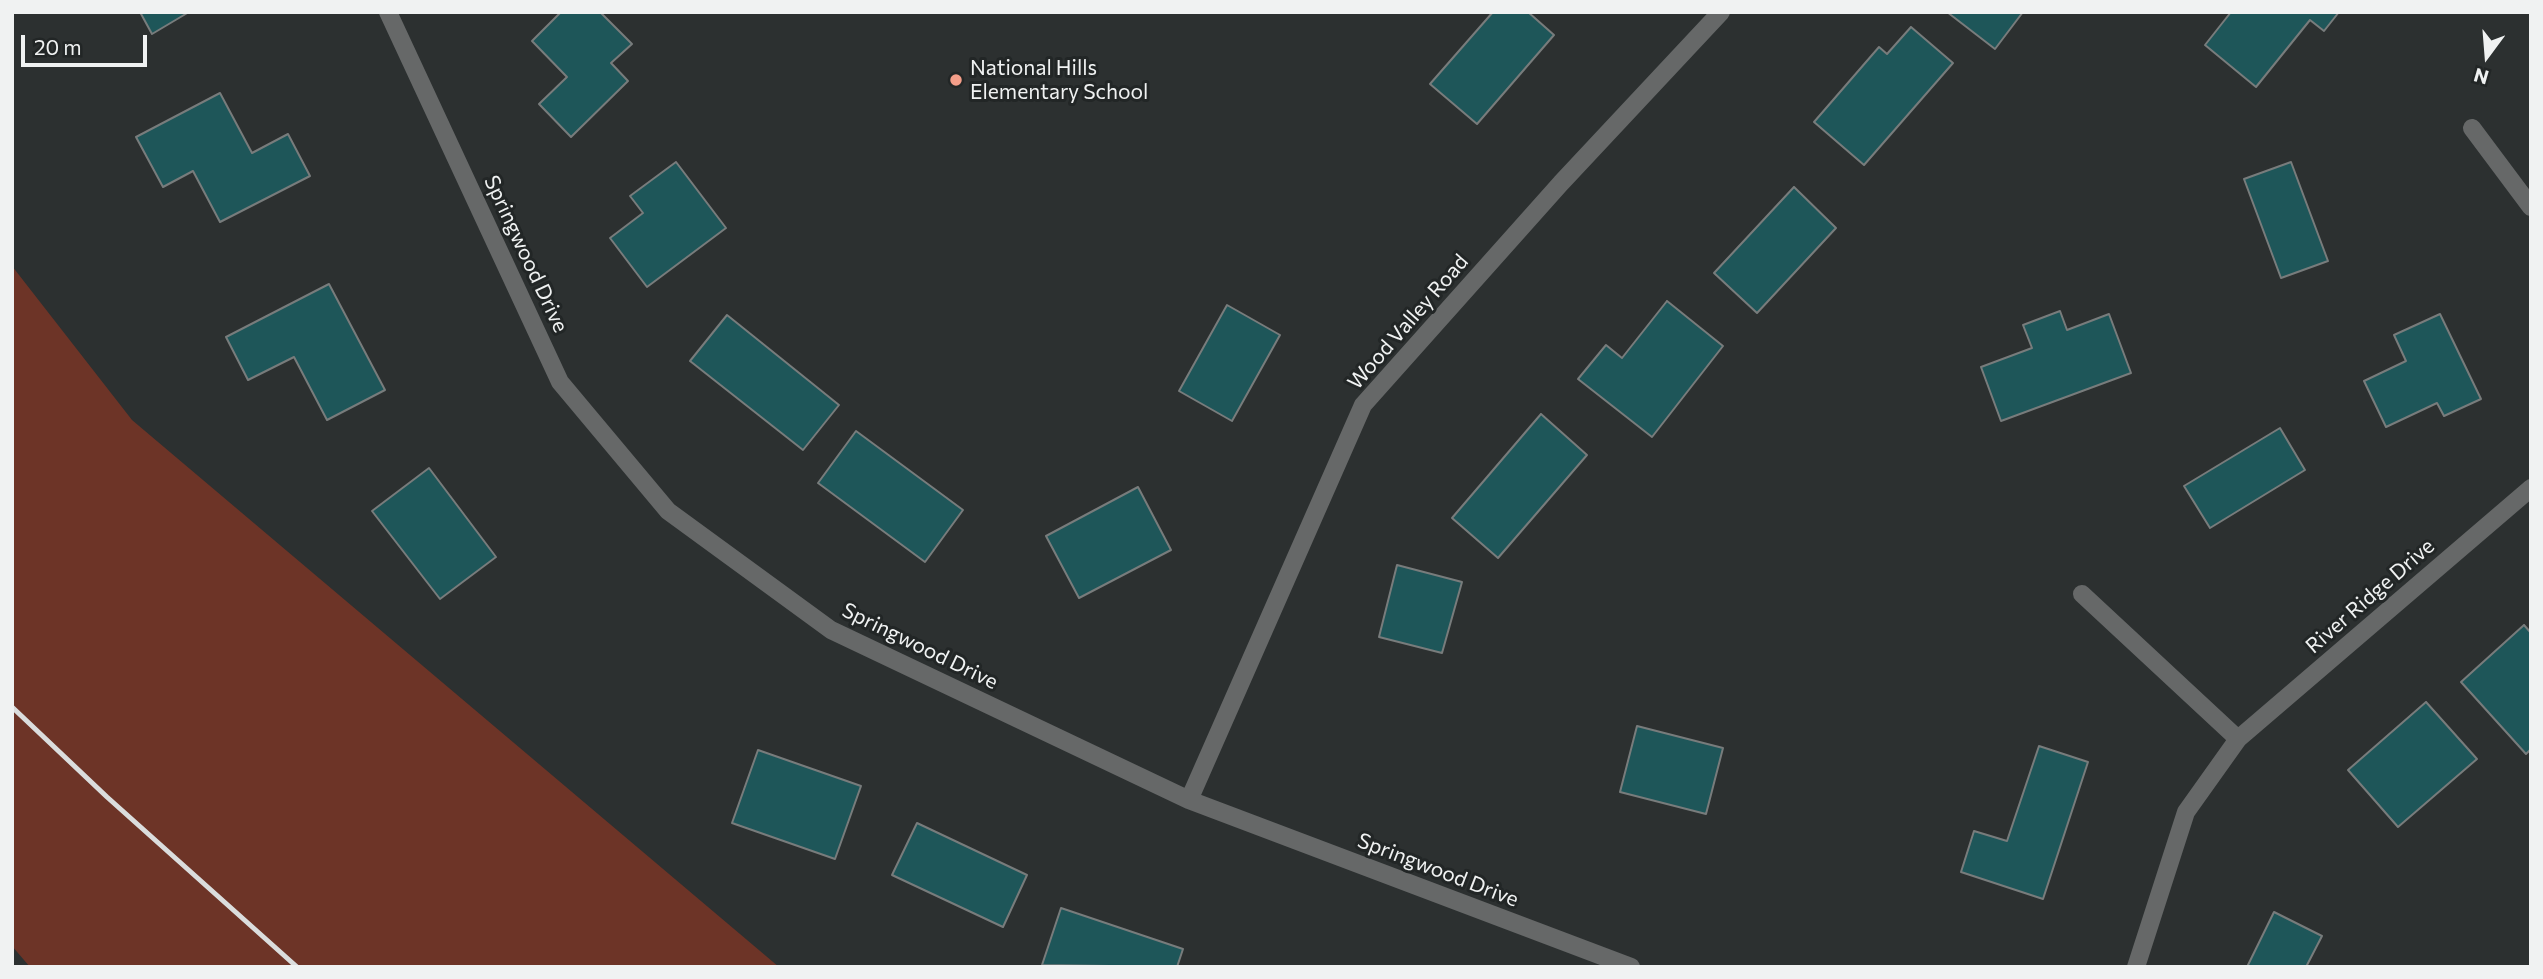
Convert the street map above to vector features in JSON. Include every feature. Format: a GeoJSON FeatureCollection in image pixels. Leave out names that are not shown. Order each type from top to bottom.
{"type":"FeatureCollection","features":[{"type":"Feature","properties":{"kind":"street","name":"Springwood Drive"},"geometry":{"type":"LineString","coordinates":[[388,12],[559,382],[668,511],[831,630],[1189,800],[1631,967]]}},
{"type":"Feature","properties":{"kind":"street","name":"Wood Valley Road"},"geometry":{"type":"LineString","coordinates":[[1189,800],[1363,405],[1561,183],[1721,12]]}},
{"type":"Feature","properties":{"kind":"street"},"geometry":{"type":"LineString","coordinates":[[2472,128],[2531,207]]}},
{"type":"Feature","properties":{"kind":"street","name":"River Ridge Drive"},"geometry":{"type":"LineString","coordinates":[[2136,967],[2186,812],[2238,739],[2531,488]]}},
{"type":"Feature","properties":{"kind":"street"},"geometry":{"type":"LineString","coordinates":[[2082,594],[2238,739]]}},
{"type":"Feature","properties":{"kind":"shaded area"},"geometry":{"type":"Polygon","coordinates":[[[12,266],[132,420],[779,967],[30,967],[12,946],[12,266]]]}},
{"type":"Feature","properties":{"kind":"building"},"geometry":{"type":"Polygon","coordinates":[[[140,12],[189,12],[152,34],[140,12]]]}},
{"type":"Feature","properties":{"kind":"building"},"geometry":{"type":"Polygon","coordinates":[[[561,12],[600,12],[632,44],[611,63],[628,81],[571,137],[539,104],[567,77],[532,41],[561,12]]]}},
{"type":"Feature","properties":{"kind":"building"},"geometry":{"type":"Polygon","coordinates":[[[1493,12],[1528,12],[1554,35],[1477,124],[1430,84],[1493,12]]]}},
{"type":"Feature","properties":{"kind":"building"},"geometry":{"type":"Polygon","coordinates":[[[1947,12],[2023,12],[1995,49],[1947,12]]]}},
{"type":"Feature","properties":{"kind":"building"},"geometry":{"type":"Polygon","coordinates":[[[2231,12],[2339,12],[2324,31],[2310,20],[2256,87],[2205,45],[2231,12]]]}},
{"type":"Feature","properties":{"kind":"building"},"geometry":{"type":"Polygon","coordinates":[[[1911,27],[1953,63],[1864,165],[1814,122],[1879,47],[1887,54],[1911,27]]]}},
{"type":"Feature","properties":{"kind":"building"},"geometry":{"type":"Polygon","coordinates":[[[220,93],[252,153],[288,134],[310,176],[220,222],[193,171],[163,187],[136,137],[220,93]]]}},
{"type":"Feature","properties":{"kind":"building"},"geometry":{"type":"Polygon","coordinates":[[[676,162],[726,228],[647,287],[610,238],[643,213],[630,196],[676,162]]]}},
{"type":"Feature","properties":{"kind":"building"},"geometry":{"type":"Polygon","coordinates":[[[2291,162],[2328,261],[2281,278],[2244,179],[2291,162]]]}},
{"type":"Feature","properties":{"kind":"building"},"geometry":{"type":"Polygon","coordinates":[[[1794,187],[1836,228],[1757,313],[1714,273],[1794,187]]]}},
{"type":"Feature","properties":{"kind":"building"},"geometry":{"type":"Polygon","coordinates":[[[329,284],[385,390],[327,420],[294,357],[248,380],[226,337],[329,284]]]}},
{"type":"Feature","properties":{"kind":"building"},"geometry":{"type":"Polygon","coordinates":[[[1667,301],[1723,346],[1652,437],[1578,379],[1606,345],[1622,358],[1667,301]]]}},
{"type":"Feature","properties":{"kind":"building"},"geometry":{"type":"Polygon","coordinates":[[[1227,305],[1280,335],[1232,421],[1179,391],[1227,305]]]}},
{"type":"Feature","properties":{"kind":"building"},"geometry":{"type":"Polygon","coordinates":[[[2060,311],[2067,330],[2109,314],[2131,373],[2001,421],[1981,367],[2032,348],[2023,325],[2060,311]]]}},
{"type":"Feature","properties":{"kind":"building"},"geometry":{"type":"Polygon","coordinates":[[[2440,314],[2481,399],[2444,416],[2437,403],[2386,427],[2364,381],[2406,361],[2394,335],[2440,314]]]}},
{"type":"Feature","properties":{"kind":"building"},"geometry":{"type":"Polygon","coordinates":[[[727,315],[839,405],[803,450],[690,361],[727,315]]]}},
{"type":"Feature","properties":{"kind":"building"},"geometry":{"type":"Polygon","coordinates":[[[1541,414],[1587,455],[1498,558],[1452,518],[1541,414]]]}},
{"type":"Feature","properties":{"kind":"building"},"geometry":{"type":"Polygon","coordinates":[[[2280,428],[2305,470],[2210,528],[2184,486],[2280,428]]]}},
{"type":"Feature","properties":{"kind":"building"},"geometry":{"type":"Polygon","coordinates":[[[856,431],[963,510],[925,562],[818,483],[856,431]]]}},
{"type":"Feature","properties":{"kind":"building"},"geometry":{"type":"Polygon","coordinates":[[[429,468],[496,557],[440,599],[372,511],[429,468]]]}},
{"type":"Feature","properties":{"kind":"building"},"geometry":{"type":"Polygon","coordinates":[[[1138,487],[1171,550],[1079,598],[1046,536],[1138,487]]]}},
{"type":"Feature","properties":{"kind":"building"},"geometry":{"type":"Polygon","coordinates":[[[1397,565],[1462,582],[1442,653],[1379,637],[1397,565]]]}},
{"type":"Feature","properties":{"kind":"building"},"geometry":{"type":"Polygon","coordinates":[[[2524,625],[2531,633],[2531,749],[2526,754],[2461,682],[2524,625]]]}},
{"type":"Feature","properties":{"kind":"building"},"geometry":{"type":"Polygon","coordinates":[[[2426,702],[2477,759],[2398,827],[2348,770],[2426,702]]]}},
{"type":"Feature","properties":{"kind":"building"},"geometry":{"type":"Polygon","coordinates":[[[1637,726],[1723,748],[1706,814],[1620,792],[1637,726]]]}},
{"type":"Feature","properties":{"kind":"building"},"geometry":{"type":"Polygon","coordinates":[[[2039,746],[2088,762],[2043,899],[1961,872],[1974,831],[2007,841],[2039,746]]]}},
{"type":"Feature","properties":{"kind":"building"},"geometry":{"type":"Polygon","coordinates":[[[758,750],[861,786],[835,859],[732,823],[758,750]]]}},
{"type":"Feature","properties":{"kind":"building"},"geometry":{"type":"Polygon","coordinates":[[[917,823],[1027,875],[1003,927],[892,875],[917,823]]]}},
{"type":"Feature","properties":{"kind":"building"},"geometry":{"type":"Polygon","coordinates":[[[1061,908],[1183,949],[1177,967],[1042,965],[1061,908]]]}},
{"type":"Feature","properties":{"kind":"building"},"geometry":{"type":"Polygon","coordinates":[[[2274,912],[2322,936],[2306,967],[2247,967],[2274,912]]]}},
{"type":"Feature","properties":{"kind":"railway"},"geometry":{"type":"LineString","coordinates":[[12,707],[107,797],[297,967]]}},
{"type":"Feature","properties":{"kind":"place","name":"National Hills Elementary School"},"geometry":{"type":"Point","coordinates":[956,80]}}]}
